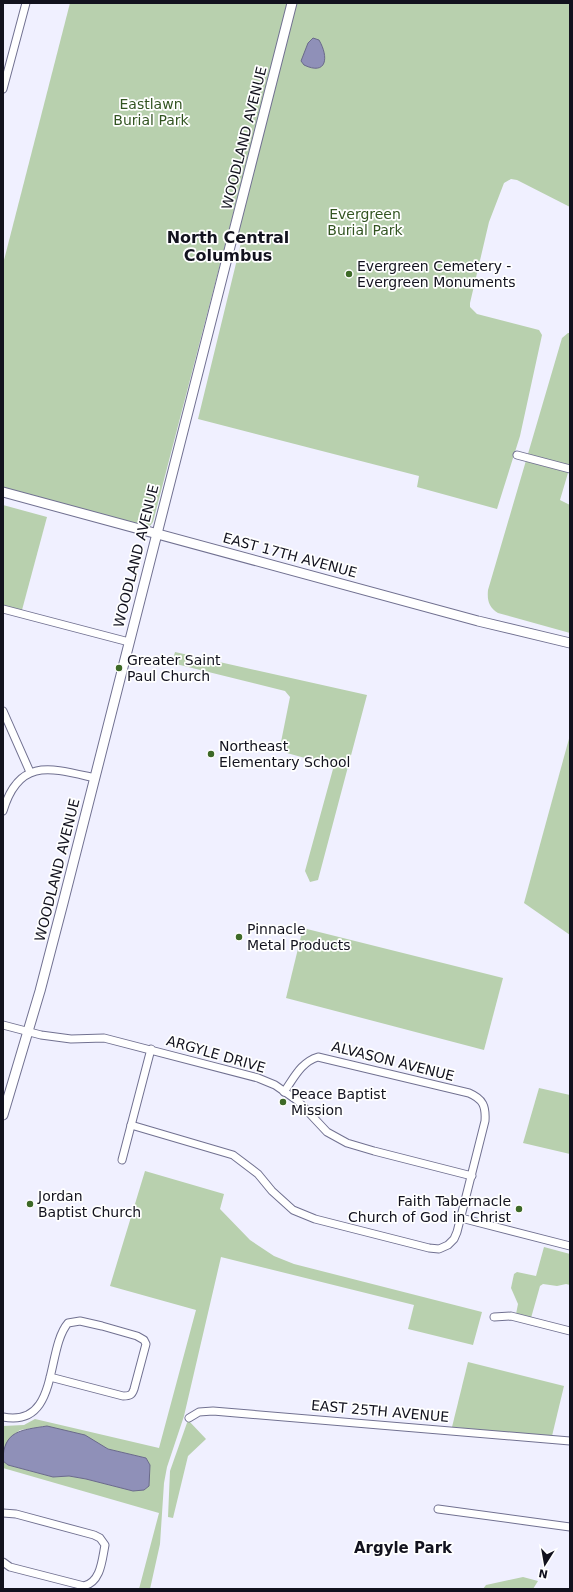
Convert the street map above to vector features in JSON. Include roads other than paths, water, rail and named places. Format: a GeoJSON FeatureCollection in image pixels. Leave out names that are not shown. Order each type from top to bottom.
{"type":"FeatureCollection","features":[{"type":"Feature","properties":{"kind":"street"},"geometry":{"type":"LineString","coordinates":[[3,89],[26,3]]}},
{"type":"Feature","properties":{"kind":"street","name":"WOODLAND AVENUE"},"geometry":{"type":"LineString","coordinates":[[3,1115],[28,1032],[58,921],[292,3]]}},
{"type":"Feature","properties":{"kind":"street"},"geometry":{"type":"LineString","coordinates":[[517,455],[570,468]]}},
{"type":"Feature","properties":{"kind":"street","name":"EAST 17TH AVENUE"},"geometry":{"type":"LineString","coordinates":[[3,492],[478,621],[570,643]]}},
{"type":"Feature","properties":{"kind":"street"},"geometry":{"type":"LineString","coordinates":[[3,609],[130,642]]}},
{"type":"Feature","properties":{"kind":"street"},"geometry":{"type":"LineString","coordinates":[[3,711],[30,772]]}},
{"type":"Feature","properties":{"kind":"street"},"geometry":{"type":"LineString","coordinates":[[3,811],[8,796],[17,782],[30,772],[56,769],[94,778]]}},
{"type":"Feature","properties":{"kind":"street","name":"ARGYLE DRIVE"},"geometry":{"type":"LineString","coordinates":[[3,1025],[41,1035],[71,1039],[104,1038],[258,1078],[275,1085],[298,1101],[327,1132],[347,1143],[472,1176]]}},
{"type":"Feature","properties":{"kind":"street"},"geometry":{"type":"LineString","coordinates":[[122,1160],[151,1049]]}},
{"type":"Feature","properties":{"kind":"street","name":"ALVASON AVENUE"},"geometry":{"type":"LineString","coordinates":[[284,1092],[303,1065],[309,1059],[318,1056],[469,1093],[478,1097],[486,1113],[472,1176]]}},
{"type":"Feature","properties":{"kind":"street"},"geometry":{"type":"LineString","coordinates":[[131,1125],[233,1155],[258,1174],[272,1192],[293,1210],[315,1219],[429,1248],[439,1249],[448,1245],[454,1239],[472,1176]]}},
{"type":"Feature","properties":{"kind":"street"},"geometry":{"type":"LineString","coordinates":[[461,1218],[570,1244]]}},
{"type":"Feature","properties":{"kind":"street"},"geometry":{"type":"LineString","coordinates":[[494,1317],[511,1316],[570,1332]]}},
{"type":"Feature","properties":{"kind":"street"},"geometry":{"type":"LineString","coordinates":[[3,1417],[21,1417],[33,1411],[42,1401],[50,1377],[60,1337],[68,1323],[74,1321],[87,1322],[136,1336],[144,1340],[146,1349],[132,1394],[129,1396],[123,1396],[50,1377]]}},
{"type":"Feature","properties":{"kind":"street","name":"EAST 25TH AVENUE"},"geometry":{"type":"LineString","coordinates":[[189,1418],[199,1412],[213,1411],[570,1441]]}},
{"type":"Feature","properties":{"kind":"street"},"geometry":{"type":"LineString","coordinates":[[438,1509],[570,1526]]}},
{"type":"Feature","properties":{"kind":"street"},"geometry":{"type":"LineString","coordinates":[[3,1513],[16,1514],[94,1535],[103,1541],[105,1545],[97,1578],[92,1583],[84,1586],[10,1567],[3,1562]]}},
{"type":"Feature","properties":{"kind":"water"},"geometry":{"type":"Polygon","coordinates":[[[313,38],[319,40],[325,58],[324,63],[317,68],[304,65],[301,61],[308,43],[313,38]]]}},
{"type":"Feature","properties":{"kind":"water"},"geometry":{"type":"Polygon","coordinates":[[[47,1426],[85,1435],[108,1449],[146,1458],[150,1465],[149,1486],[144,1490],[133,1491],[69,1476],[53,1477],[8,1465],[3,1461],[6,1443],[10,1437],[22,1431],[47,1426]]]}},
{"type":"Feature","properties":{"kind":"place","name":"Evergreen Cemetery - Evergreen Monuments"},"geometry":{"type":"Point","coordinates":[349,274]}},
{"type":"Feature","properties":{"kind":"place","name":"Greater Saint Paul Church"},"geometry":{"type":"Point","coordinates":[119,668]}},
{"type":"Feature","properties":{"kind":"place","name":"Northeast Elementary School"},"geometry":{"type":"Point","coordinates":[211,754]}},
{"type":"Feature","properties":{"kind":"place","name":"Pinnacle Metal Products"},"geometry":{"type":"Point","coordinates":[239,937]}},
{"type":"Feature","properties":{"kind":"place","name":"Peace Baptist Mission"},"geometry":{"type":"Point","coordinates":[283,1102]}},
{"type":"Feature","properties":{"kind":"place","name":"Jordan Baptist Church"},"geometry":{"type":"Point","coordinates":[30,1204]}},
{"type":"Feature","properties":{"kind":"place","name":"Faith Tabernacle Church of God in Christ"},"geometry":{"type":"Point","coordinates":[519,1209]}},
{"type":"Feature","properties":{"kind":"district","name":"North Central Columbus"},"geometry":{"type":"Point","coordinates":[228,246]}},
{"type":"Feature","properties":{"kind":"district","name":"Argyle Park"},"geometry":{"type":"Point","coordinates":[403,1548]}},
{"type":"Feature","properties":{"kind":"park label","name":"Eastlawn Burial Park"},"geometry":{"type":"Point","coordinates":[151,112]}},
{"type":"Feature","properties":{"kind":"park label","name":"Evergreen Burial Park"},"geometry":{"type":"Point","coordinates":[365,222]}}]}
